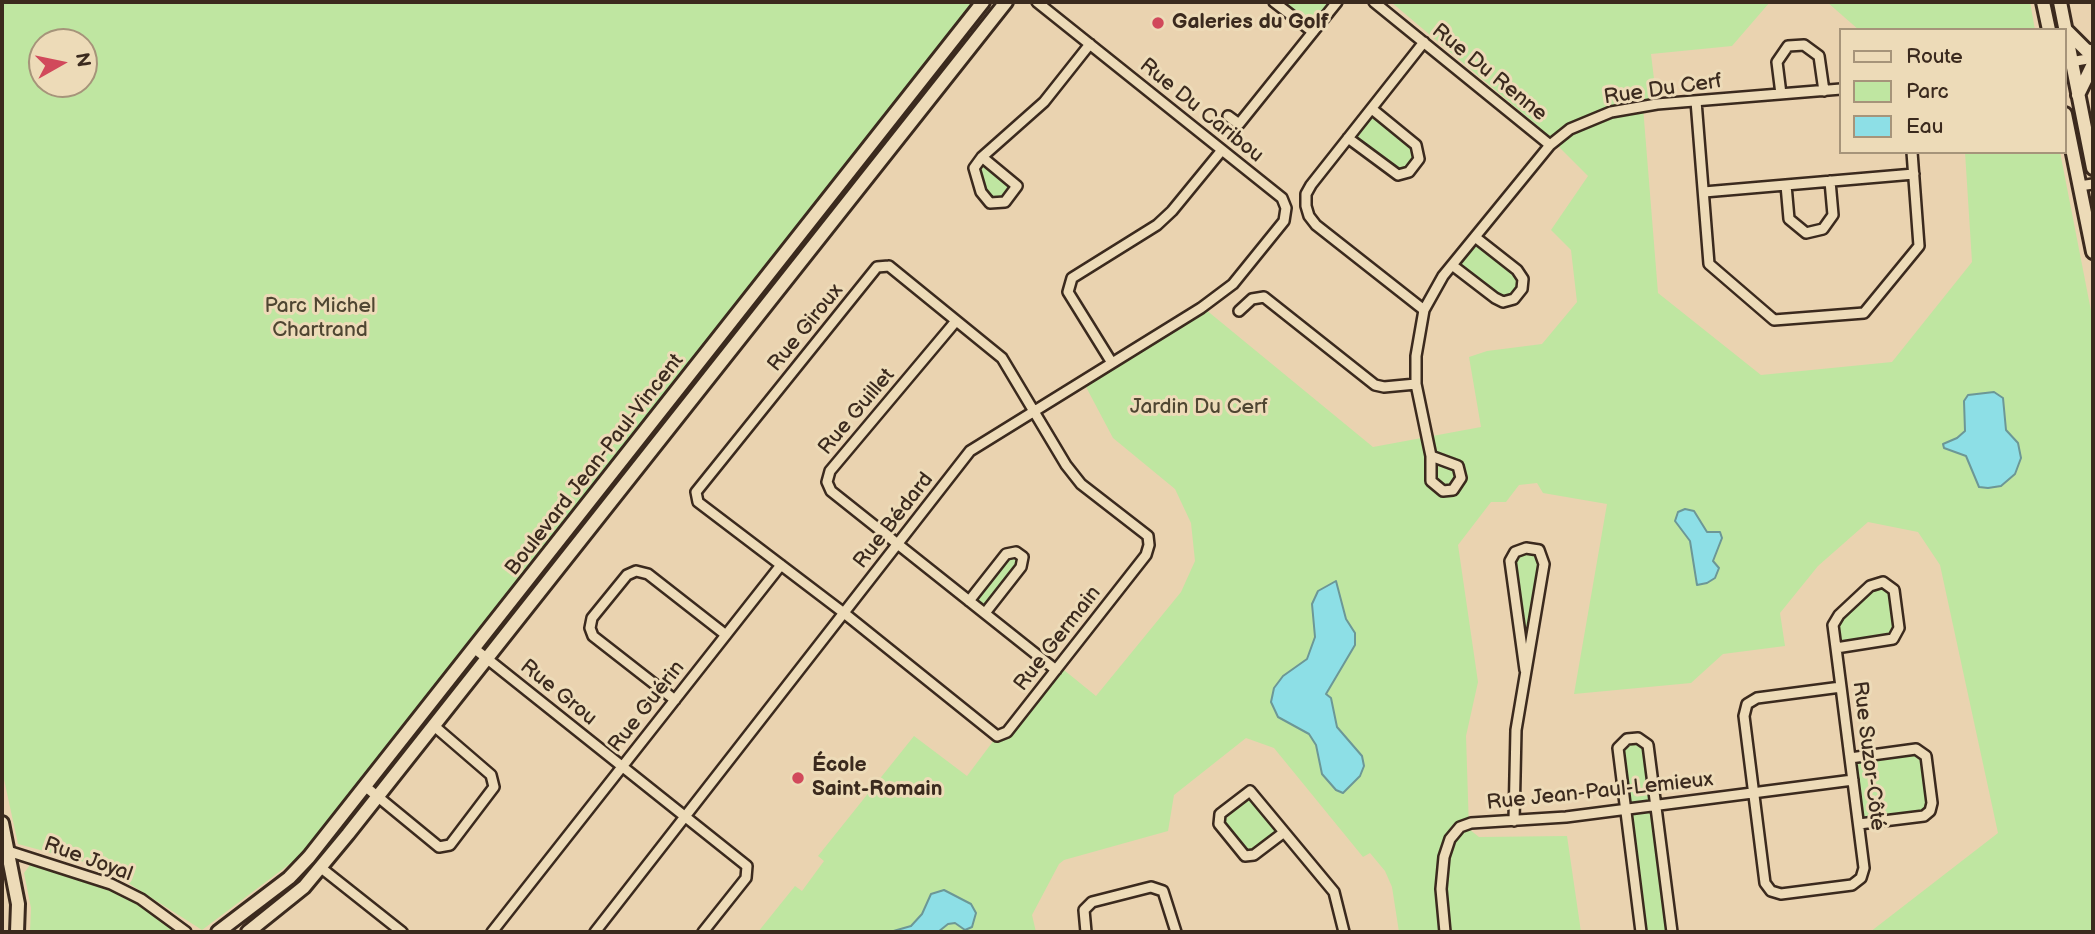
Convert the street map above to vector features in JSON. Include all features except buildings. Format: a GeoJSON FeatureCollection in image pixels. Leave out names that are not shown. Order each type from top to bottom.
{"type":"FeatureCollection","features":[{"type":"Feature","properties":{"kind":"street","name":"Boulevard Jean-Paul-Vincent"},"geometry":{"type":"LineString","coordinates":[[218,932],[289,878],[309,857],[983,2]]}},
{"type":"Feature","properties":{"kind":"street","name":"Boulevard Jean-Paul-Vincent"},"geometry":{"type":"LineString","coordinates":[[248,932],[304,887],[1006,2]]}},
{"type":"Feature","properties":{"kind":"street","name":"Rue Du Caribou"},"geometry":{"type":"LineString","coordinates":[[1037,2],[1282,198],[1286,208]]}},
{"type":"Feature","properties":{"kind":"street"},"geometry":{"type":"LineString","coordinates":[[1274,2],[1313,32]]}},
{"type":"Feature","properties":{"kind":"street","name":"Rue Du Renne"},"geometry":{"type":"LineString","coordinates":[[1374,2],[1549,145]]}},
{"type":"Feature","properties":{"kind":"street"},"geometry":{"type":"LineString","coordinates":[[2043,2],[2049,28]]}},
{"type":"Feature","properties":{"kind":"street"},"geometry":{"type":"LineString","coordinates":[[2060,2],[2066,28]]}},
{"type":"Feature","properties":{"kind":"street"},"geometry":{"type":"LineString","coordinates":[[1228,116],[1238,124],[1313,32],[1332,3]]}},
{"type":"Feature","properties":{"kind":"street"},"geometry":{"type":"LineString","coordinates":[[2067,30],[2086,50],[2093,52]]}},
{"type":"Feature","properties":{"kind":"street"},"geometry":{"type":"LineString","coordinates":[[2067,30],[2069,62],[2093,168]]}},
{"type":"Feature","properties":{"kind":"street"},"geometry":{"type":"LineString","coordinates":[[1424,42],[1306,194],[1308,216],[1316,225],[1424,310]]}},
{"type":"Feature","properties":{"kind":"street"},"geometry":{"type":"LineString","coordinates":[[982,157],[1017,186],[1005,202],[990,203],[981,192],[974,168],[982,157],[1044,102],[1090,44]]}},
{"type":"Feature","properties":{"kind":"street"},"geometry":{"type":"LineString","coordinates":[[1782,94],[1777,62],[1788,46],[1804,45],[1819,56],[1824,90]]}},
{"type":"Feature","properties":{"kind":"street"},"geometry":{"type":"LineString","coordinates":[[2069,62],[2093,58]]}},
{"type":"Feature","properties":{"kind":"street"},"geometry":{"type":"LineString","coordinates":[[2078,95],[2093,64]]}},
{"type":"Feature","properties":{"kind":"street","name":"Rue Du Cerf"},"geometry":{"type":"LineString","coordinates":[[1431,456],[1416,384],[1416,356],[1424,310],[1452,265],[1549,145],[1570,130],[1611,113],[1696,101],[1840,89]]}},
{"type":"Feature","properties":{"kind":"street"},"geometry":{"type":"LineString","coordinates":[[1696,101],[1709,264],[1774,320],[1864,313],[1919,246],[1912,154]]}},
{"type":"Feature","properties":{"kind":"street"},"geometry":{"type":"LineString","coordinates":[[1348,138],[1398,175],[1409,172],[1419,159],[1416,145],[1372,108]]}},
{"type":"Feature","properties":{"kind":"street"},"geometry":{"type":"LineString","coordinates":[[2067,124],[2093,252]]}},
{"type":"Feature","properties":{"kind":"street"},"geometry":{"type":"LineString","coordinates":[[1112,363],[1068,292],[1072,278],[1157,225],[1172,211],[1222,150]]}},
{"type":"Feature","properties":{"kind":"street"},"geometry":{"type":"LineString","coordinates":[[1703,192],[1914,174]]}},
{"type":"Feature","properties":{"kind":"street"},"geometry":{"type":"LineString","coordinates":[[1786,185],[1789,219],[1806,233],[1822,229],[1833,215],[1830,181]]}},
{"type":"Feature","properties":{"kind":"street"},"geometry":{"type":"LineString","coordinates":[[2079,186],[2093,184]]}},
{"type":"Feature","properties":{"kind":"street","name":"Rue Bédard"},"geometry":{"type":"LineString","coordinates":[[595,932],[970,451],[1201,308],[1233,284],[1284,221],[1286,208]]}},
{"type":"Feature","properties":{"kind":"street"},"geometry":{"type":"LineString","coordinates":[[1452,265],[1494,298],[1503,302],[1514,299],[1522,289],[1523,279],[1517,270],[1475,237]]}},
{"type":"Feature","properties":{"kind":"street","name":"Rue Giroux"},"geometry":{"type":"LineString","coordinates":[[781,565],[698,502],[696,492],[877,267],[889,266],[1002,358],[1035,411]]}},
{"type":"Feature","properties":{"kind":"street"},"geometry":{"type":"LineString","coordinates":[[1239,311],[1252,299],[1264,297],[1375,385],[1392,387],[1416,384]]}},
{"type":"Feature","properties":{"kind":"street","name":"Rue Guillet"},"geometry":{"type":"LineString","coordinates":[[956,321],[830,471],[827,482],[831,491],[1056,670]]}},
{"type":"Feature","properties":{"kind":"street","name":"Rue Germain"},"geometry":{"type":"LineString","coordinates":[[844,613],[997,736],[1007,732],[1146,555],[1150,545],[1148,536],[1081,484],[1066,465],[1035,411]]}},
{"type":"Feature","properties":{"kind":"street"},"geometry":{"type":"LineString","coordinates":[[1514,821],[1516,730],[1544,564],[1539,550],[1526,548],[1515,552],[1510,561],[1525,670]]}},
{"type":"Feature","properties":{"kind":"street"},"geometry":{"type":"LineString","coordinates":[[969,601],[1006,554],[1016,552],[1023,557],[1021,567],[985,613]]}},
{"type":"Feature","properties":{"kind":"street"},"geometry":{"type":"LineString","coordinates":[[781,565],[844,613]]}},
{"type":"Feature","properties":{"kind":"street","name":"Rue Guérin"},"geometry":{"type":"LineString","coordinates":[[492,932],[781,565]]}},
{"type":"Feature","properties":{"kind":"street"},"geometry":{"type":"LineString","coordinates":[[675,700],[593,636],[590,628],[592,618],[627,575],[636,571],[648,574],[726,635]]}},
{"type":"Feature","properties":{"kind":"street","name":"Rue Suzor-Côté"},"geometry":{"type":"LineString","coordinates":[[1754,793],[1765,883],[1771,891],[1781,894],[1852,885],[1861,878],[1864,868],[1833,625],[1839,615],[1870,586],[1883,582],[1894,590],[1899,628],[1893,639],[1836,648]]}},
{"type":"Feature","properties":{"kind":"street","name":"Rue Grou"},"geometry":{"type":"LineString","coordinates":[[475,649],[747,866],[748,871],[703,932]]}},
{"type":"Feature","properties":{"kind":"street"},"geometry":{"type":"LineString","coordinates":[[1754,793],[1744,716],[1747,704],[1757,698],[1841,687]]}},
{"type":"Feature","properties":{"kind":"street"},"geometry":{"type":"LineString","coordinates":[[366,787],[439,847],[450,845],[494,787],[491,775],[433,725]]}},
{"type":"Feature","properties":{"kind":"street"},"geometry":{"type":"LineString","coordinates":[[1641,932],[1618,748],[1627,739],[1638,738],[1648,745],[1672,932]]}},
{"type":"Feature","properties":{"kind":"street"},"geometry":{"type":"LineString","coordinates":[[1850,758],[1916,749],[1926,756],[1928,768],[1932,803],[1924,816],[1859,824]]}},
{"type":"Feature","properties":{"kind":"street","name":"Rue Jean-Paul-Lemieux"},"geometry":{"type":"LineString","coordinates":[[1445,932],[1441,889],[1444,858],[1450,839],[1460,827],[1471,823],[1626,809],[1853,780]]}},
{"type":"Feature","properties":{"kind":"street"},"geometry":{"type":"LineString","coordinates":[[1283,833],[1254,855],[1245,856],[1219,824],[1220,814],[1250,791],[1335,892],[1345,932]]}},
{"type":"Feature","properties":{"kind":"street"},"geometry":{"type":"LineString","coordinates":[[2,823],[18,904],[17,932]]}},
{"type":"Feature","properties":{"kind":"street","name":"Rue Joyal"},"geometry":{"type":"LineString","coordinates":[[8,851],[111,884],[141,899],[186,932]]}},
{"type":"Feature","properties":{"kind":"street"},"geometry":{"type":"LineString","coordinates":[[320,867],[402,932]]}},
{"type":"Feature","properties":{"kind":"street"},"geometry":{"type":"LineString","coordinates":[[1086,932],[1084,910],[1092,902],[1151,887],[1163,891],[1176,932]]}},
{"type":"Feature","properties":{"kind":"green space","name":"Parc Michel Chartrand"},"geometry":{"type":"Polygon","coordinates":[[[2,2],[974,2],[884,121],[507,594],[486,626],[361,784],[299,857],[202,930],[103,867],[18,844],[2,770],[2,2]]]}},
{"type":"Feature","properties":{"kind":"green space"},"geometry":{"type":"Polygon","coordinates":[[[1274,2],[1327,2],[1333,6],[1313,32],[1274,2]]]}},
{"type":"Feature","properties":{"kind":"green space","name":"Jardin Du Cerf"},"geometry":{"type":"Polygon","coordinates":[[[1391,2],[1770,2],[1732,46],[1651,54],[1657,104],[1643,107],[1658,293],[1761,375],[1892,362],[1972,262],[1965,154],[2060,154],[2093,321],[2093,932],[1870,932],[1998,833],[1940,565],[1918,532],[1868,522],[1818,566],[1780,613],[1785,646],[1723,654],[1691,683],[1574,694],[1607,504],[1543,493],[1537,483],[1519,485],[1506,502],[1491,502],[1458,545],[1478,682],[1466,736],[1469,829],[1479,837],[1567,836],[1581,932],[1399,932],[1392,887],[1385,871],[1370,853],[1363,857],[1274,748],[1246,738],[1174,795],[1168,831],[1064,860],[1059,864],[1032,915],[1036,932],[758,932],[795,886],[802,891],[824,861],[818,856],[914,736],[967,776],[997,736],[1007,732],[1059,666],[1096,696],[1181,592],[1195,561],[1191,523],[1175,489],[1113,438],[1085,385],[1205,309],[1373,447],[1481,427],[1469,357],[1487,351],[1542,344],[1577,302],[1571,250],[1551,230],[1588,176],[1539,127],[1391,2]]]}},
{"type":"Feature","properties":{"kind":"green space"},"geometry":{"type":"Polygon","coordinates":[[[1827,2],[2030,2],[2035,28],[1857,28],[1827,2]]]}},
{"type":"Feature","properties":{"kind":"green space"},"geometry":{"type":"Polygon","coordinates":[[[1372,109],[1416,145],[1419,159],[1398,175],[1348,138],[1372,109]]]}},
{"type":"Feature","properties":{"kind":"green space"},"geometry":{"type":"Polygon","coordinates":[[[982,157],[1017,186],[1005,202],[990,203],[974,168],[982,157]]]}},
{"type":"Feature","properties":{"kind":"green space"},"geometry":{"type":"Polygon","coordinates":[[[1475,237],[1517,270],[1522,289],[1503,302],[1452,265],[1475,237]]]}},
{"type":"Feature","properties":{"kind":"green space"},"geometry":{"type":"Polygon","coordinates":[[[1539,550],[1544,564],[1525,670],[1510,561],[1515,552],[1539,550]]]}},
{"type":"Feature","properties":{"kind":"green space"},"geometry":{"type":"Polygon","coordinates":[[[1016,552],[1021,567],[985,613],[969,601],[1006,554],[1016,552]]]}},
{"type":"Feature","properties":{"kind":"green space"},"geometry":{"type":"Polygon","coordinates":[[[1883,582],[1894,590],[1898,634],[1836,648],[1833,625],[1870,586],[1883,582]]]}},
{"type":"Feature","properties":{"kind":"green space"},"geometry":{"type":"Polygon","coordinates":[[[1627,739],[1648,745],[1672,932],[1641,932],[1618,748],[1627,739]]]}},
{"type":"Feature","properties":{"kind":"green space"},"geometry":{"type":"Polygon","coordinates":[[[1922,751],[1930,811],[1859,824],[1850,758],[1922,751]]]}},
{"type":"Feature","properties":{"kind":"green space"},"geometry":{"type":"Polygon","coordinates":[[[1249,799],[1276,832],[1246,852],[1223,821],[1249,799]]]}},
{"type":"Feature","properties":{"kind":"green space"},"geometry":{"type":"Polygon","coordinates":[[[30,865],[79,877],[107,889],[138,904],[175,932],[30,932],[31,908],[24,873],[30,865]]]}},
{"type":"Feature","properties":{"kind":"water"},"geometry":{"type":"Polygon","coordinates":[[[1994,392],[2003,398],[2006,430],[2018,443],[2021,458],[2015,474],[2001,486],[1988,488],[1979,487],[1966,456],[1944,448],[1943,444],[1965,431],[1964,401],[1968,395],[1994,392]]]}},
{"type":"Feature","properties":{"kind":"water"},"geometry":{"type":"Polygon","coordinates":[[[1685,509],[1694,511],[1707,532],[1720,532],[1722,538],[1713,561],[1719,568],[1715,578],[1707,583],[1697,585],[1690,541],[1675,521],[1678,512],[1685,509]]]}},
{"type":"Feature","properties":{"kind":"water"},"geometry":{"type":"Polygon","coordinates":[[[1336,581],[1346,619],[1355,633],[1355,645],[1326,694],[1331,698],[1337,727],[1362,756],[1364,766],[1360,776],[1343,793],[1336,790],[1322,774],[1316,745],[1309,734],[1278,717],[1271,702],[1274,688],[1283,676],[1307,659],[1315,637],[1312,604],[1318,591],[1336,581]]]}},
{"type":"Feature","properties":{"kind":"water"},"geometry":{"type":"Polygon","coordinates":[[[944,890],[971,904],[976,913],[972,927],[965,930],[955,923],[948,924],[938,932],[890,932],[911,926],[922,914],[931,894],[944,890]]]}},
{"type":"Feature","properties":{"kind":"place","name":"Galeries du Golf"},"geometry":{"type":"Point","coordinates":[1158,23]}},
{"type":"Feature","properties":{"kind":"place","name":"École Saint-Romain"},"geometry":{"type":"Point","coordinates":[798,778]}}]}
